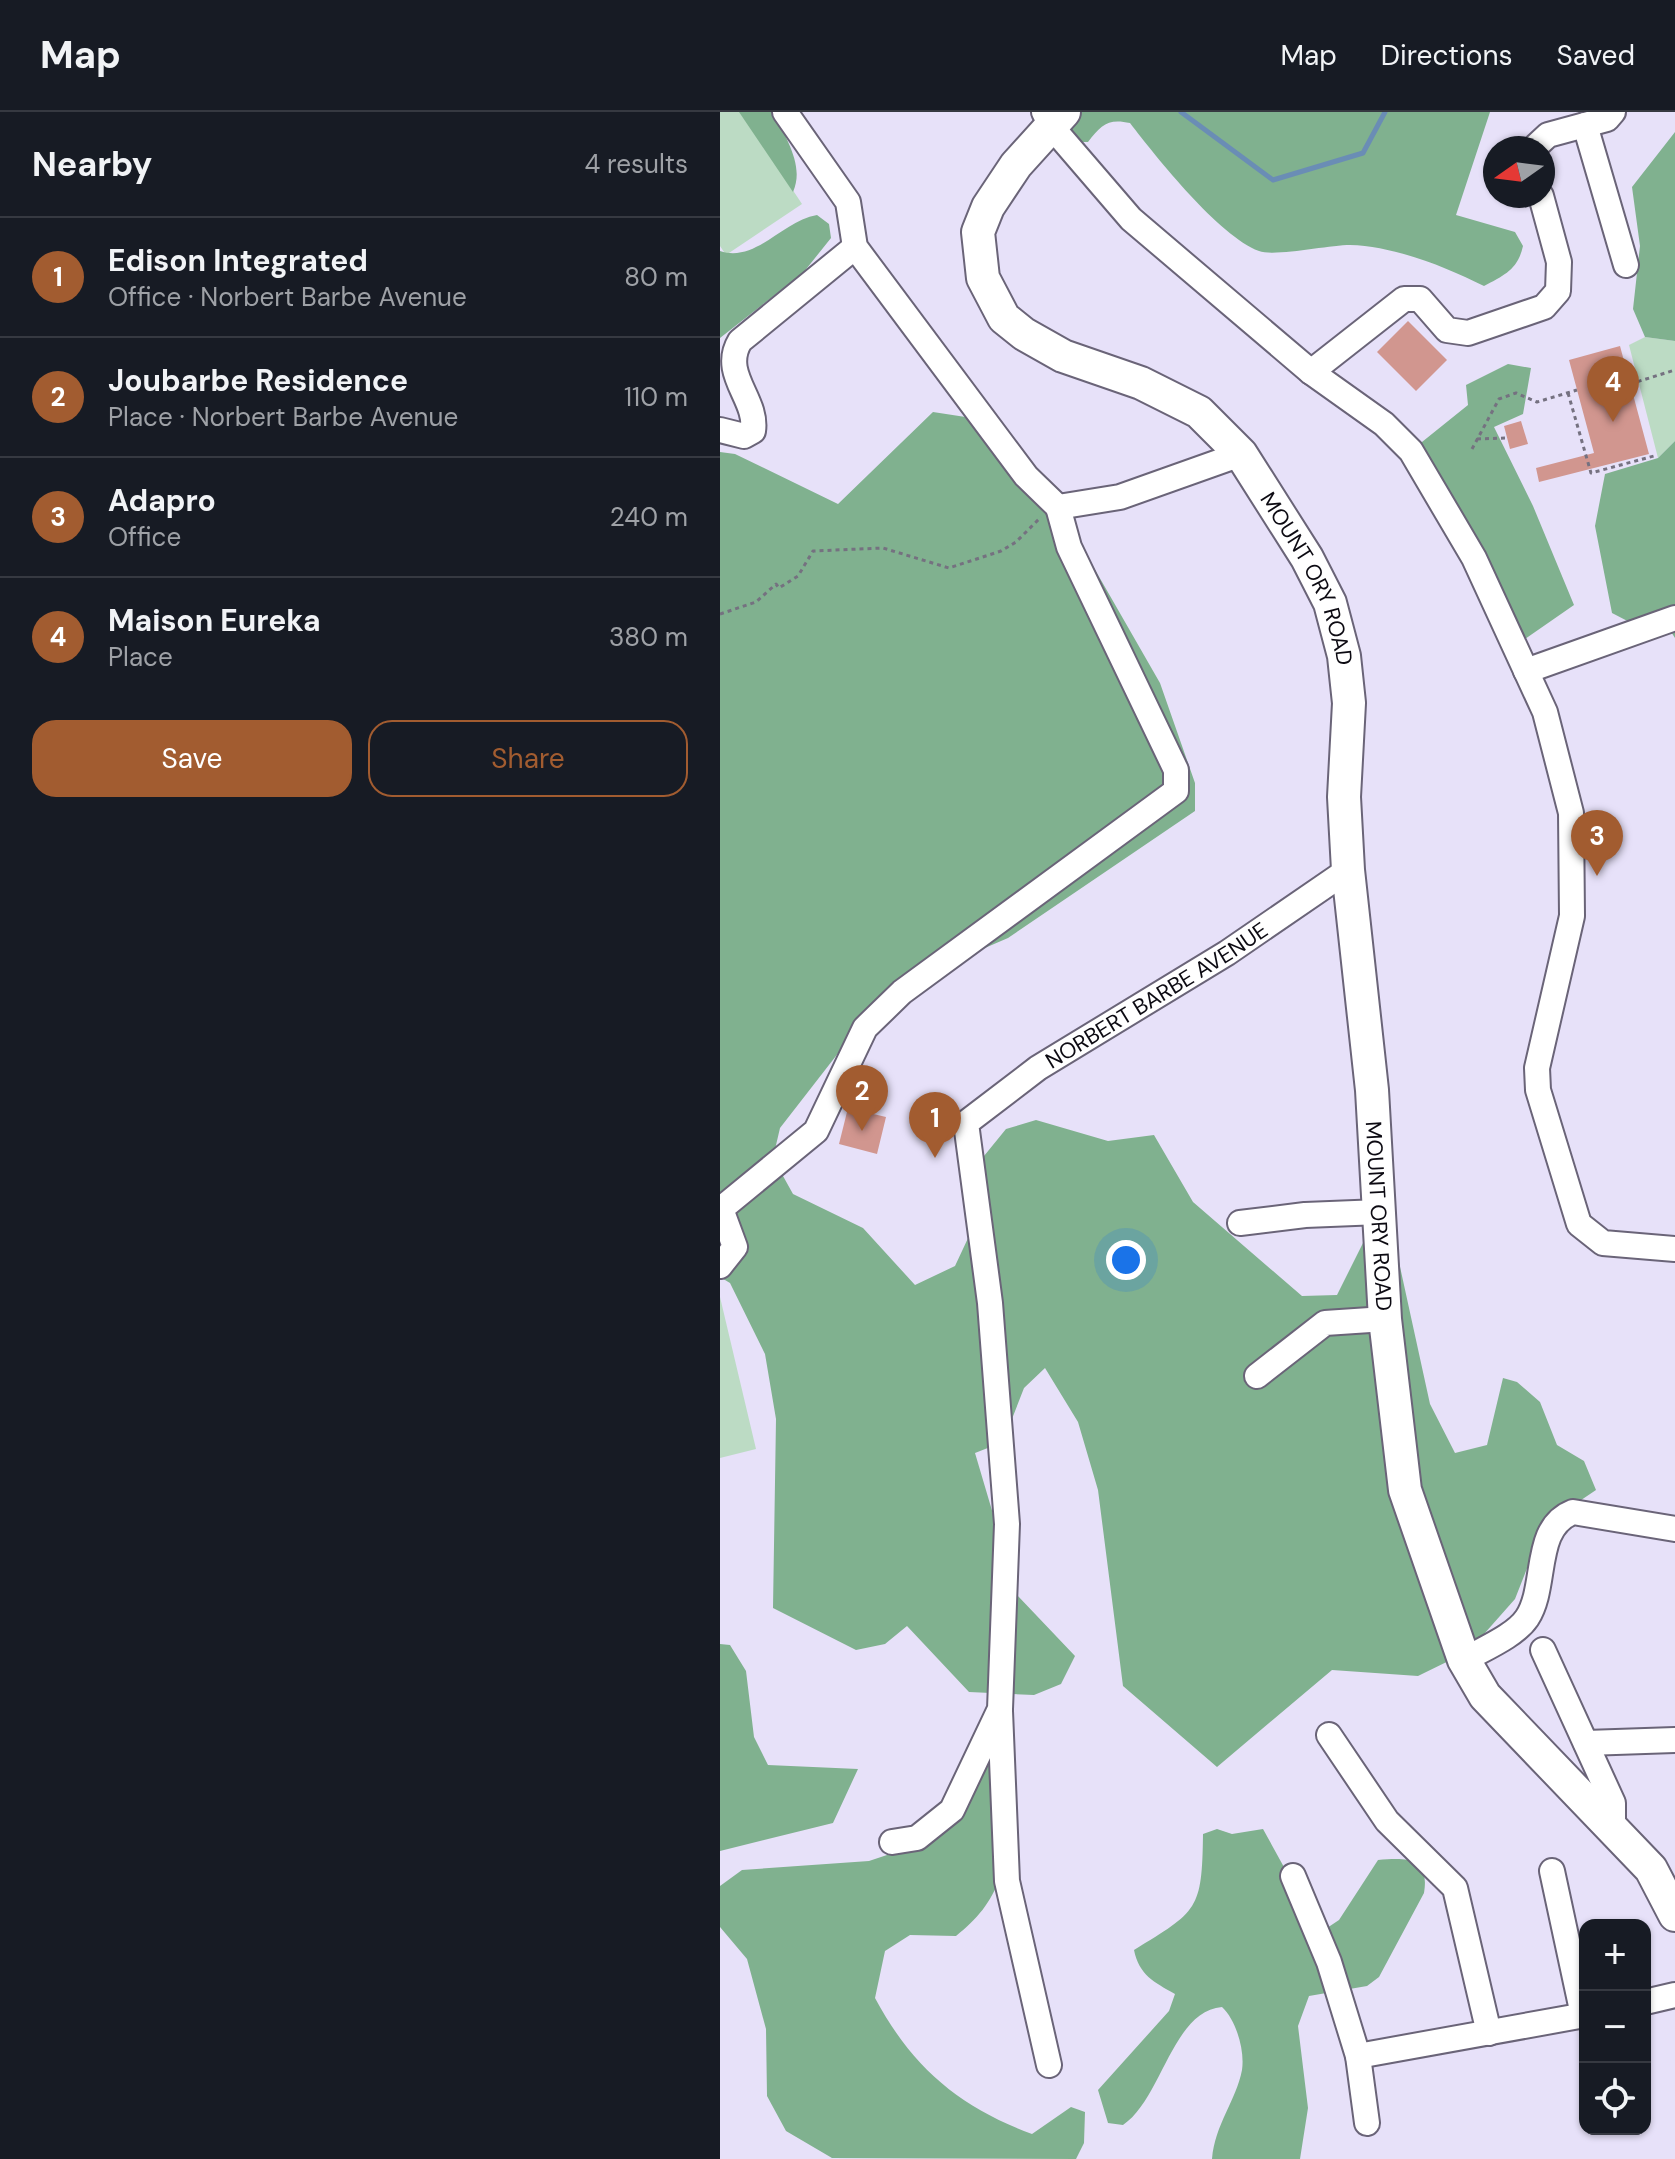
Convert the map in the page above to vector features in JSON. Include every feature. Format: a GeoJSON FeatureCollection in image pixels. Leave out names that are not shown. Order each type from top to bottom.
{"type":"FeatureCollection","features":[{"type":"Feature","properties":{"kind":"main road","name":"MOUNT ORY ROAD"},"geometry":{"type":"LineString","coordinates":[[1053,117],[988,207],[978,232],[983,278],[1004,318],[1063,356],[1141,383],[1199,412],[1241,454],[1307,558],[1330,603],[1344,656],[1349,703],[1344,797],[1348,870],[1372,1090],[1385,1319],[1405,1490],[1464,1660],[1485,1696],[1651,1869],[1675,1915]]}},
{"type":"Feature","properties":{"kind":"street"},"geometry":{"type":"LineString","coordinates":[[720,1266],[735,1247],[721,1209],[816,1131],[865,1028],[902,992],[1176,791],[1176,770],[1069,547],[1058,507],[1026,476],[855,247],[848,202],[785,112]]}},
{"type":"Feature","properties":{"kind":"street"},"geometry":{"type":"LineString","coordinates":[[1547,136],[1607,119],[1613,112]]}},
{"type":"Feature","properties":{"kind":"street"},"geometry":{"type":"LineString","coordinates":[[1053,117],[1131,219],[1311,372],[1384,424],[1411,451],[1474,558],[1545,712],[1571,813],[1574,864],[1572,916],[1537,1068],[1538,1090],[1579,1224],[1603,1243],[1675,1249]]}},
{"type":"Feature","properties":{"kind":"street"},"geometry":{"type":"LineString","coordinates":[[1585,125],[1626,265]]}},
{"type":"Feature","properties":{"kind":"street"},"geometry":{"type":"LineString","coordinates":[[1311,372],[1404,299],[1420,299],[1447,330],[1468,333],[1544,307],[1558,291],[1559,262],[1544,208]]}},
{"type":"Feature","properties":{"kind":"street"},"geometry":{"type":"LineString","coordinates":[[720,430],[744,436],[753,431],[755,419],[735,375],[734,352],[740,341],[855,247]]}},
{"type":"Feature","properties":{"kind":"street"},"geometry":{"type":"LineString","coordinates":[[1058,507],[1120,497],[1241,454]]}},
{"type":"Feature","properties":{"kind":"street"},"geometry":{"type":"LineString","coordinates":[[1526,671],[1675,618]]}},
{"type":"Feature","properties":{"kind":"street","name":"NORBERT BARBE AVENUE"},"geometry":{"type":"LineString","coordinates":[[1000,1709],[1007,1524],[990,1303],[966,1123],[1038,1068],[1227,953],[1348,870]]}},
{"type":"Feature","properties":{"kind":"street"},"geometry":{"type":"LineString","coordinates":[[1240,1223],[1305,1215],[1380,1212]]}},
{"type":"Feature","properties":{"kind":"street"},"geometry":{"type":"LineString","coordinates":[[1257,1376],[1325,1323],[1385,1319]]}},
{"type":"Feature","properties":{"kind":"street"},"geometry":{"type":"LineString","coordinates":[[1464,1660],[1527,1620],[1535,1600],[1548,1538],[1561,1517],[1573,1512],[1675,1529]]}},
{"type":"Feature","properties":{"kind":"street"},"geometry":{"type":"LineString","coordinates":[[1543,1650],[1613,1803],[1613,1826]]}},
{"type":"Feature","properties":{"kind":"street"},"geometry":{"type":"LineString","coordinates":[[892,1842],[917,1838],[952,1810],[1000,1709]]}},
{"type":"Feature","properties":{"kind":"street"},"geometry":{"type":"LineString","coordinates":[[1000,1709],[1007,1881],[1049,2065]]}},
{"type":"Feature","properties":{"kind":"street"},"geometry":{"type":"LineString","coordinates":[[1329,1735],[1387,1821],[1455,1888],[1489,2033]]}},
{"type":"Feature","properties":{"kind":"street"},"geometry":{"type":"LineString","coordinates":[[1586,1743],[1675,1740]]}},
{"type":"Feature","properties":{"kind":"street"},"geometry":{"type":"LineString","coordinates":[[1552,1871],[1579,1992]]}},
{"type":"Feature","properties":{"kind":"street"},"geometry":{"type":"LineString","coordinates":[[1293,1876],[1329,1962],[1358,2056],[1367,2123]]}},
{"type":"Feature","properties":{"kind":"street"},"geometry":{"type":"LineString","coordinates":[[1651,2001],[1675,1995]]}},
{"type":"Feature","properties":{"kind":"street"},"geometry":{"type":"LineString","coordinates":[[1358,2056],[1579,2016]]}},
{"type":"Feature","properties":{"kind":"path"},"geometry":{"type":"LineString","coordinates":[[1630,384],[1675,370]]}},
{"type":"Feature","properties":{"kind":"path"},"geometry":{"type":"LineString","coordinates":[[1472,449],[1499,399],[1516,393],[1537,402],[1577,390]]}},
{"type":"Feature","properties":{"kind":"path"},"geometry":{"type":"LineString","coordinates":[[1568,393],[1591,473],[1654,456]]}},
{"type":"Feature","properties":{"kind":"path"},"geometry":{"type":"LineString","coordinates":[[1477,439],[1507,438]]}},
{"type":"Feature","properties":{"kind":"path"},"geometry":{"type":"LineString","coordinates":[[720,614],[756,602],[776,584],[779,588],[798,576],[813,551],[883,548],[949,568],[1001,551],[1058,507]]}},
{"type":"Feature","properties":{"kind":"green space"},"geometry":{"type":"Polygon","coordinates":[[[720,112],[741,112],[802,204],[726,255],[720,246],[720,112]]]}},
{"type":"Feature","properties":{"kind":"green space"},"geometry":{"type":"Polygon","coordinates":[[[739,112],[774,112],[795,162],[797,172],[793,192],[739,112]]]}},
{"type":"Feature","properties":{"kind":"green space"},"geometry":{"type":"Polygon","coordinates":[[[1078,112],[1490,112],[1456,215],[1515,232],[1523,246],[1521,254],[1510,270],[1484,286],[1419,259],[1367,246],[1277,253],[1259,251],[1243,243],[1208,213],[1130,123],[1110,122],[1088,142],[1073,142],[1070,128],[1078,112]]]}},
{"type":"Feature","properties":{"kind":"green space"},"geometry":{"type":"Polygon","coordinates":[[[1675,132],[1675,341],[1645,337],[1633,309],[1640,246],[1632,187],[1675,132]]]}},
{"type":"Feature","properties":{"kind":"green space"},"geometry":{"type":"Polygon","coordinates":[[[817,215],[829,224],[831,238],[803,273],[720,338],[720,251],[745,251],[817,215]]]}},
{"type":"Feature","properties":{"kind":"green space"},"geometry":{"type":"Polygon","coordinates":[[[1645,337],[1675,341],[1675,441],[1658,458],[1629,345],[1645,337]]]}},
{"type":"Feature","properties":{"kind":"green space"},"geometry":{"type":"Polygon","coordinates":[[[1508,364],[1531,368],[1523,414],[1494,427],[1533,506],[1574,605],[1525,639],[1473,541],[1417,446],[1468,405],[1466,385],[1508,364]]]}},
{"type":"Feature","properties":{"kind":"green space"},"geometry":{"type":"Polygon","coordinates":[[[933,412],[985,420],[1043,479],[1160,683],[1195,783],[1195,811],[1008,938],[899,985],[867,1016],[780,1128],[773,1158],[793,1194],[863,1228],[915,1285],[955,1266],[984,1204],[984,1156],[1006,1129],[1036,1120],[1108,1141],[1154,1135],[1193,1202],[1302,1296],[1337,1295],[1375,1219],[1390,1221],[1430,1404],[1455,1453],[1487,1445],[1503,1378],[1517,1382],[1540,1402],[1557,1445],[1584,1461],[1596,1490],[1544,1525],[1515,1599],[1469,1651],[1418,1676],[1332,1670],[1217,1767],[1123,1686],[1098,1490],[1078,1422],[1045,1368],[1024,1388],[1003,1442],[975,1453],[1017,1595],[1075,1656],[1061,1684],[1034,1695],[969,1692],[907,1626],[885,1644],[856,1650],[773,1608],[776,1419],[765,1354],[730,1283],[720,1277],[720,452],[735,454],[838,504],[933,412]]]}},
{"type":"Feature","properties":{"kind":"green space"},"geometry":{"type":"Polygon","coordinates":[[[1675,441],[1675,638],[1666,624],[1639,627],[1612,613],[1595,526],[1605,474],[1658,458],[1675,441]]]}},
{"type":"Feature","properties":{"kind":"green space"},"geometry":{"type":"Polygon","coordinates":[[[720,1297],[756,1449],[720,1458],[720,1297]]]}},
{"type":"Feature","properties":{"kind":"green space"},"geometry":{"type":"Polygon","coordinates":[[[720,1644],[730,1645],[746,1671],[754,1737],[768,1765],[858,1769],[833,1823],[720,1851],[720,1644]]]}},
{"type":"Feature","properties":{"kind":"green space"},"geometry":{"type":"Polygon","coordinates":[[[985,1759],[998,1768],[1000,1877],[992,1895],[956,1936],[910,1935],[885,1951],[875,1998],[905,2045],[940,2082],[960,2097],[1032,2134],[1071,2107],[1085,2112],[1084,2143],[1076,2159],[832,2158],[786,2131],[767,2096],[766,2029],[747,1959],[720,1927],[720,1886],[742,1870],[869,1861],[917,1845],[985,1759]]]}},
{"type":"Feature","properties":{"kind":"green space"},"geometry":{"type":"Polygon","coordinates":[[[1217,1829],[1232,1834],[1263,1829],[1285,1869],[1327,1928],[1339,1920],[1378,1860],[1414,1862],[1423,1872],[1424,1893],[1379,1977],[1367,1986],[1309,1996],[1298,2026],[1308,2108],[1300,2159],[1212,2159],[1217,2135],[1239,2081],[1243,2062],[1235,2027],[1222,2007],[1205,2012],[1191,2023],[1148,2096],[1123,2125],[1108,2123],[1098,2090],[1169,2011],[1175,1994],[1144,1972],[1134,1950],[1172,1926],[1192,1906],[1201,1879],[1203,1834],[1217,1829]]]}},
{"type":"Feature","properties":{"kind":"building"},"geometry":{"type":"Polygon","coordinates":[[[1408,321],[1447,360],[1416,391],[1377,352],[1408,321]]]}},
{"type":"Feature","properties":{"kind":"building"},"geometry":{"type":"Polygon","coordinates":[[[1620,346],[1649,454],[1539,482],[1536,468],[1594,453],[1569,360],[1620,346]]]}},
{"type":"Feature","properties":{"kind":"building"},"geometry":{"type":"Polygon","coordinates":[[[1521,421],[1528,444],[1510,449],[1504,426],[1521,421]]]}},
{"type":"Feature","properties":{"kind":"building"},"geometry":{"type":"Polygon","coordinates":[[[848,1108],[886,1117],[877,1154],[839,1144],[848,1108]]]}},
{"type":"Feature","properties":{"kind":"waterway"},"geometry":{"type":"LineString","coordinates":[[1181,112],[1273,180],[1363,153],[1385,112]]}},
{"type":"Feature","properties":{"kind":"place","name":"Maison Eureka"},"geometry":{"type":"Point","coordinates":[1613,422]}},
{"type":"Feature","properties":{"kind":"place","name":"Adapro"},"geometry":{"type":"Point","coordinates":[1597,876]}},
{"type":"Feature","properties":{"kind":"place","name":"Joubarbe Residence"},"geometry":{"type":"Point","coordinates":[862,1131]}},
{"type":"Feature","properties":{"kind":"place","name":"Edison Integrated"},"geometry":{"type":"Point","coordinates":[935,1158]}}]}
